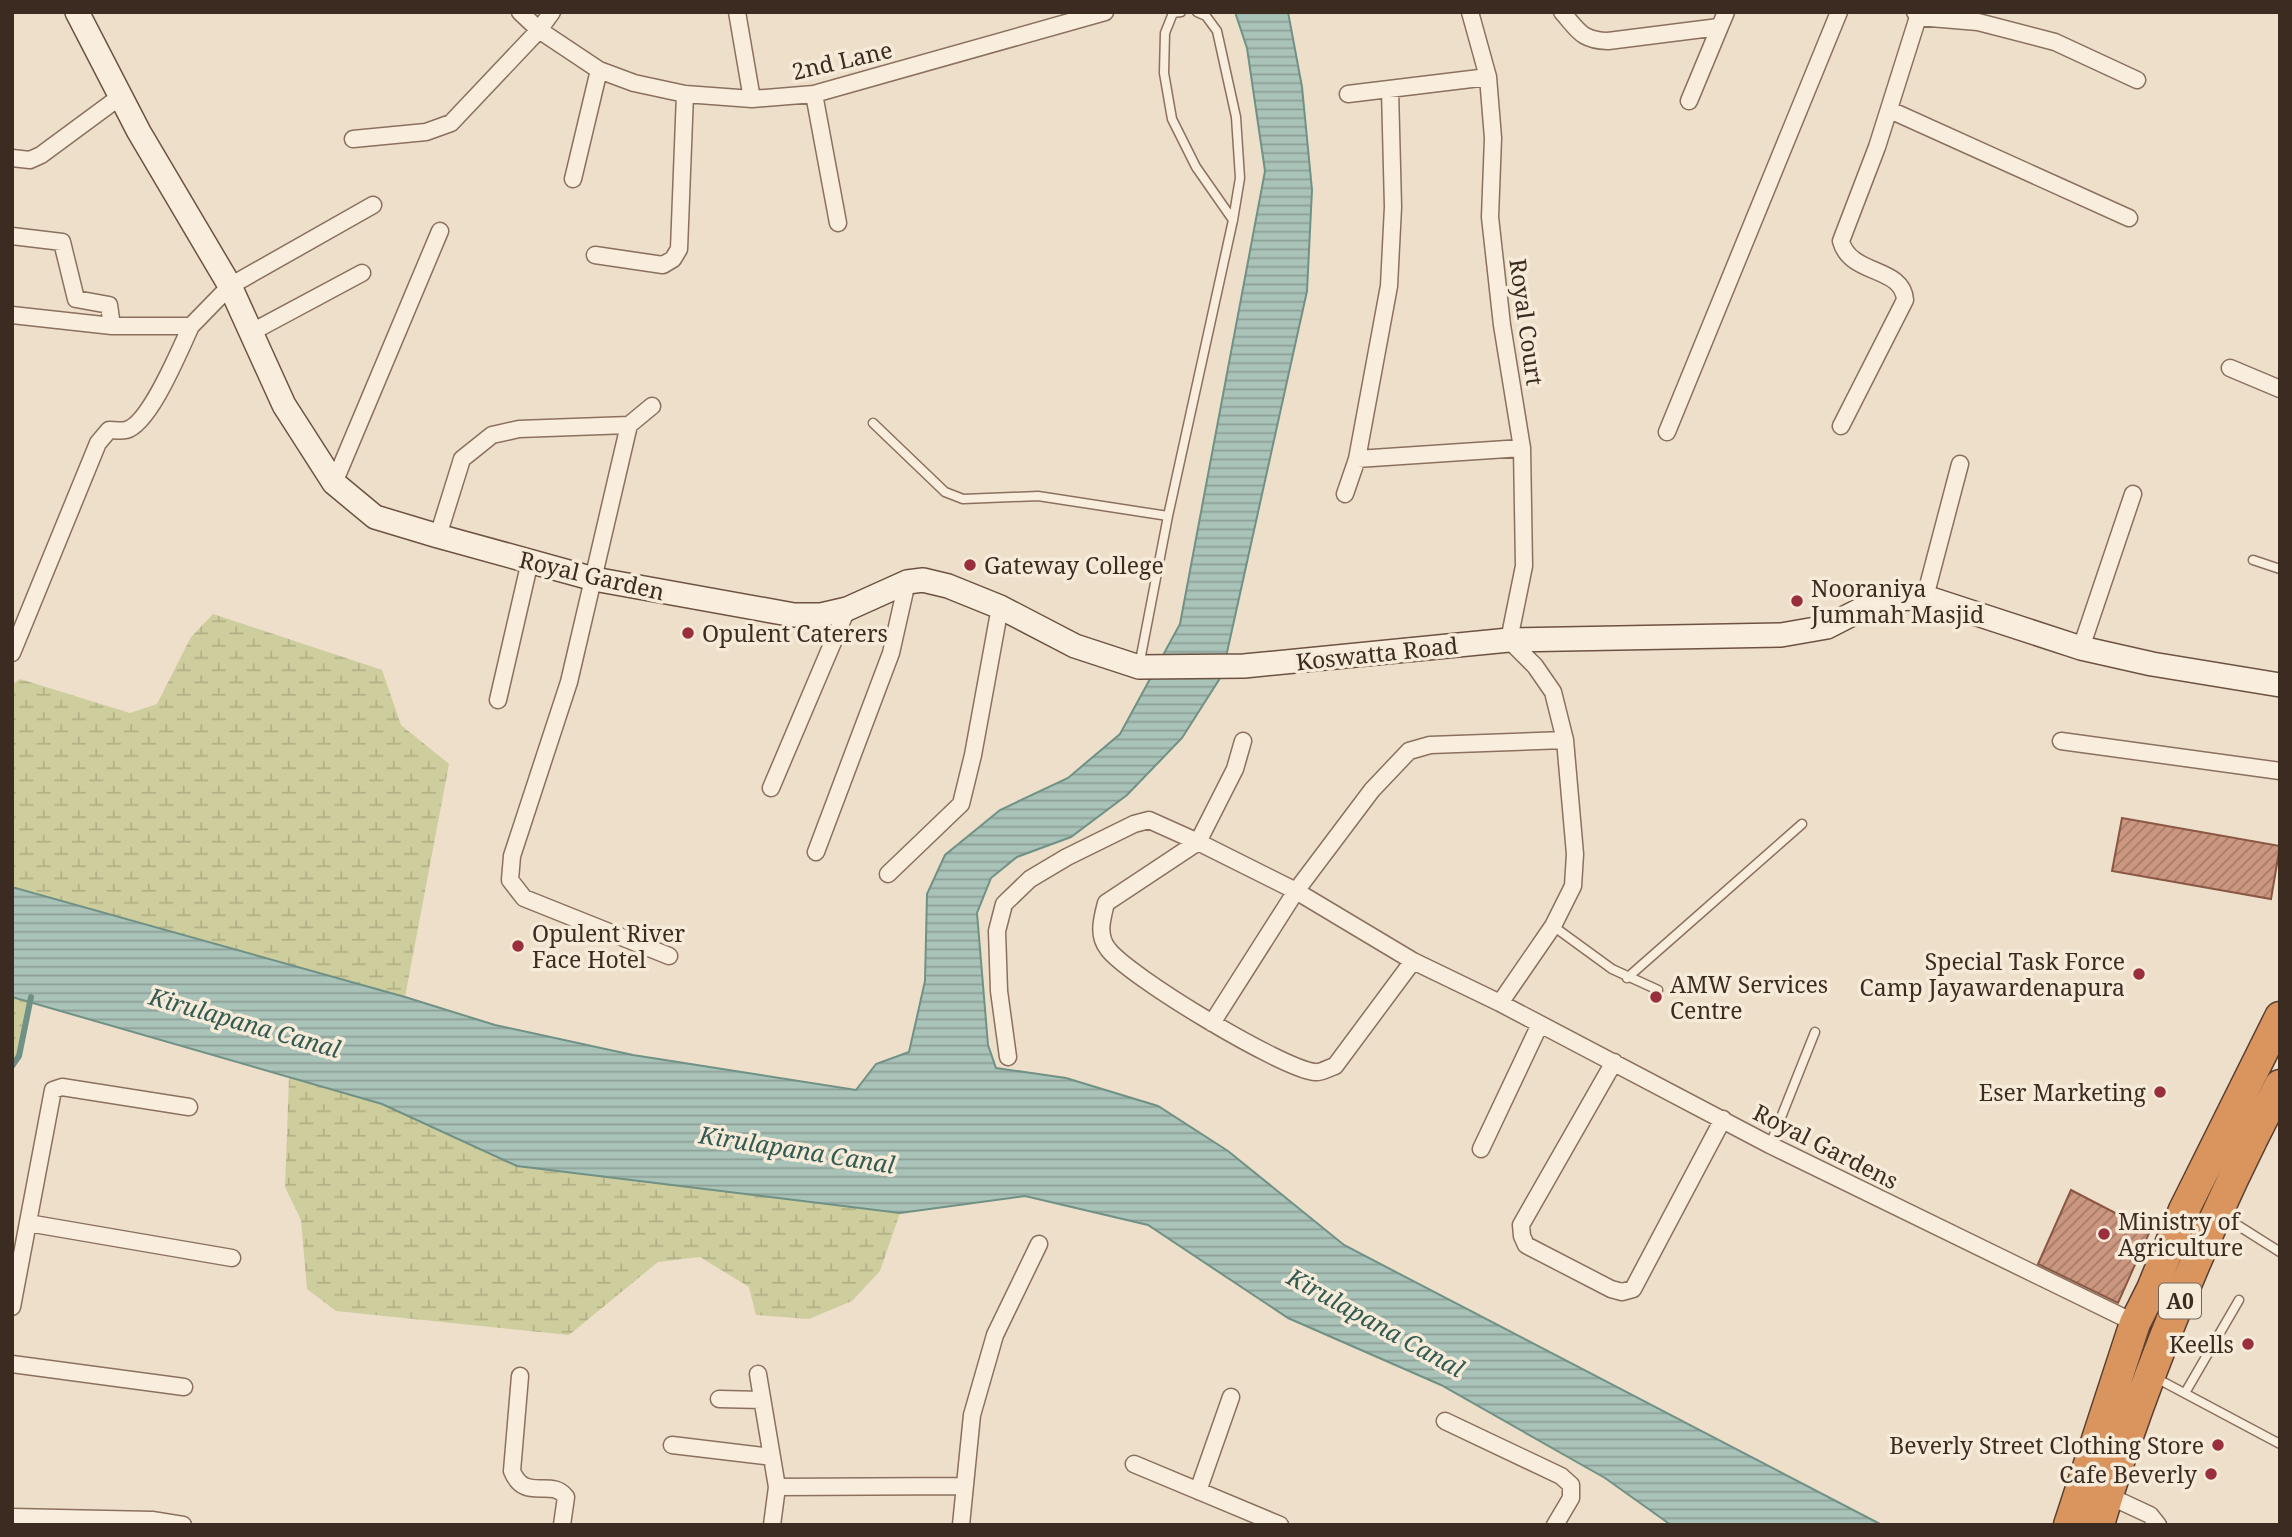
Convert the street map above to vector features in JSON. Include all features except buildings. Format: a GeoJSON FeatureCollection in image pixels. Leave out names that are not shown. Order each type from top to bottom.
{"type":"FeatureCollection","features":[{"type":"Feature","properties":{"kind":"highway","name":"A0"},"geometry":{"type":"LineString","coordinates":[[2069,1525],[2135,1323],[2184,1210],[2280,1017]]}},
{"type":"Feature","properties":{"kind":"highway","name":"A0"},"geometry":{"type":"LineString","coordinates":[[2099,1525],[2107,1494],[2150,1375],[2218,1213],[2276,1104]]}},
{"type":"Feature","properties":{"kind":"street","name":"Royal Garden"},"geometry":{"type":"LineString","coordinates":[[77,12],[139,132],[230,286],[284,405],[334,482],[375,517],[594,579],[794,615],[821,615],[847,608],[907,582],[923,580],[948,586],[1000,607],[1075,646],[1145,667],[1244,666]]}},
{"type":"Feature","properties":{"kind":"street","name":"2nd Lane"},"geometry":{"type":"LineString","coordinates":[[520,12],[539,30],[599,70],[634,83],[685,94],[752,99],[814,94],[1103,13]]}},
{"type":"Feature","properties":{"kind":"street"},"geometry":{"type":"LineString","coordinates":[[353,139],[426,132],[451,123],[539,30],[552,12]]}},
{"type":"Feature","properties":{"kind":"street"},"geometry":{"type":"LineString","coordinates":[[737,12],[752,99]]}},
{"type":"Feature","properties":{"kind":"street","name":"Royal Court"},"geometry":{"type":"LineString","coordinates":[[1470,12],[1489,78],[1493,138],[1490,217],[1502,325],[1522,448],[1524,566],[1509,640]]}},
{"type":"Feature","properties":{"kind":"street"},"geometry":{"type":"LineString","coordinates":[[1562,12],[1579,32],[1591,40],[1608,41],[1723,20]]}},
{"type":"Feature","properties":{"kind":"street"},"geometry":{"type":"LineString","coordinates":[[1667,432],[1839,12]]}},
{"type":"Feature","properties":{"kind":"street"},"geometry":{"type":"LineString","coordinates":[[1841,426],[1905,300],[1904,290],[1898,282],[1852,259],[1844,252],[1841,241],[1890,110],[1917,14],[1978,22],[2055,42],[2137,80]]}},
{"type":"Feature","properties":{"kind":"street"},"geometry":{"type":"LineString","coordinates":[[1689,101],[1723,20]]}},
{"type":"Feature","properties":{"kind":"street"},"geometry":{"type":"LineString","coordinates":[[573,179],[599,70]]}},
{"type":"Feature","properties":{"kind":"street"},"geometry":{"type":"LineString","coordinates":[[1348,94],[1489,78]]}},
{"type":"Feature","properties":{"kind":"street"},"geometry":{"type":"LineString","coordinates":[[1345,495],[1357,459],[1389,286],[1393,207],[1391,90]]}},
{"type":"Feature","properties":{"kind":"street"},"geometry":{"type":"LineString","coordinates":[[595,255],[663,265],[673,259],[678,249],[685,94]]}},
{"type":"Feature","properties":{"kind":"street"},"geometry":{"type":"LineString","coordinates":[[814,94],[838,223]]}},
{"type":"Feature","properties":{"kind":"street"},"geometry":{"type":"LineString","coordinates":[[12,158],[30,160],[41,155],[121,96]]}},
{"type":"Feature","properties":{"kind":"street"},"geometry":{"type":"LineString","coordinates":[[1890,110],[2129,218]]}},
{"type":"Feature","properties":{"kind":"street"},"geometry":{"type":"LineString","coordinates":[[12,653],[98,443],[109,430],[127,430],[141,420],[161,390],[191,326],[230,286],[373,205]]}},
{"type":"Feature","properties":{"kind":"street"},"geometry":{"type":"LineString","coordinates":[[334,482],[440,231]]}},
{"type":"Feature","properties":{"kind":"street"},"geometry":{"type":"LineString","coordinates":[[12,236],[62,242],[76,299],[109,304],[112,326]]}},
{"type":"Feature","properties":{"kind":"street"},"geometry":{"type":"LineString","coordinates":[[250,333],[362,273]]}},
{"type":"Feature","properties":{"kind":"street"},"geometry":{"type":"LineString","coordinates":[[12,315],[112,326],[191,326]]}},
{"type":"Feature","properties":{"kind":"street"},"geometry":{"type":"LineString","coordinates":[[2230,368],[2280,389]]}},
{"type":"Feature","properties":{"kind":"street"},"geometry":{"type":"LineString","coordinates":[[438,536],[462,459],[492,435],[519,429],[629,425],[652,406]]}},
{"type":"Feature","properties":{"kind":"street"},"geometry":{"type":"LineString","coordinates":[[629,425],[569,682],[512,856],[510,880],[524,898],[669,956]]}},
{"type":"Feature","properties":{"kind":"street"},"geometry":{"type":"LineString","coordinates":[[1357,459],[1522,448]]}},
{"type":"Feature","properties":{"kind":"street"},"geometry":{"type":"LineString","coordinates":[[1960,464],[1924,597],[2081,648],[2152,664],[2280,685]]}},
{"type":"Feature","properties":{"kind":"street"},"geometry":{"type":"LineString","coordinates":[[2081,648],[2133,495]]}},
{"type":"Feature","properties":{"kind":"street"},"geometry":{"type":"LineString","coordinates":[[498,699],[530,561]]}},
{"type":"Feature","properties":{"kind":"street"},"geometry":{"type":"LineString","coordinates":[[816,852],[891,653],[907,582]]}},
{"type":"Feature","properties":{"kind":"street","name":"Koswatta Road"},"geometry":{"type":"LineString","coordinates":[[1244,666],[1509,640],[1781,635],[1827,627],[1866,607],[1898,599],[1924,597]]}},
{"type":"Feature","properties":{"kind":"street"},"geometry":{"type":"LineString","coordinates":[[888,874],[961,804],[973,755],[1000,607]]}},
{"type":"Feature","properties":{"kind":"street"},"geometry":{"type":"LineString","coordinates":[[771,788],[847,608]]}},
{"type":"Feature","properties":{"kind":"street"},"geometry":{"type":"LineString","coordinates":[[1500,1003],[1553,926],[1573,886],[1575,853],[1565,740],[1553,692],[1535,666],[1509,640]]}},
{"type":"Feature","properties":{"kind":"street"},"geometry":{"type":"LineString","coordinates":[[1212,1023],[1296,891],[1372,790],[1409,751],[1430,745],[1565,740]]}},
{"type":"Feature","properties":{"kind":"street"},"geometry":{"type":"LineString","coordinates":[[1244,741],[1235,769],[1198,842],[1106,903],[1100,928],[1107,948],[1130,970],[1212,1023],[1283,1060],[1317,1073],[1335,1066],[1413,961]]}},
{"type":"Feature","properties":{"kind":"street"},"geometry":{"type":"LineString","coordinates":[[2061,741],[2280,771]]}},
{"type":"Feature","properties":{"kind":"street","name":"Royal Gardens"},"geometry":{"type":"LineString","coordinates":[[1008,1057],[999,991],[997,931],[1004,904],[1030,879],[1067,857],[1134,824],[1149,820],[1296,891],[1413,961],[1500,1003],[1770,1145],[2135,1323]]}},
{"type":"Feature","properties":{"kind":"street"},"geometry":{"type":"LineString","coordinates":[[1480,1149],[1540,1024]]}},
{"type":"Feature","properties":{"kind":"street"},"geometry":{"type":"LineString","coordinates":[[1614,1062],[1521,1225],[1526,1245],[1611,1289],[1622,1292],[1633,1289],[1723,1119]]}},
{"type":"Feature","properties":{"kind":"street"},"geometry":{"type":"LineString","coordinates":[[12,1307],[53,1090],[62,1087],[189,1107]]}},
{"type":"Feature","properties":{"kind":"street"},"geometry":{"type":"LineString","coordinates":[[12,1206],[29,1216],[232,1258]]}},
{"type":"Feature","properties":{"kind":"street"},"geometry":{"type":"LineString","coordinates":[[961,1525],[972,1415],[995,1335],[1039,1244]]}},
{"type":"Feature","properties":{"kind":"street"},"geometry":{"type":"LineString","coordinates":[[12,1364],[184,1387]]}},
{"type":"Feature","properties":{"kind":"street"},"geometry":{"type":"LineString","coordinates":[[758,1374],[777,1487],[772,1525]]}},
{"type":"Feature","properties":{"kind":"street"},"geometry":{"type":"LineString","coordinates":[[520,1376],[512,1471],[516,1482],[525,1488],[562,1492],[566,1497],[562,1525]]}},
{"type":"Feature","properties":{"kind":"street"},"geometry":{"type":"LineString","coordinates":[[1198,1490],[1231,1397]]}},
{"type":"Feature","properties":{"kind":"street"},"geometry":{"type":"LineString","coordinates":[[719,1399],[762,1400]]}},
{"type":"Feature","properties":{"kind":"street"},"geometry":{"type":"LineString","coordinates":[[1445,1421],[1561,1476],[1571,1485],[1571,1498],[1555,1525]]}},
{"type":"Feature","properties":{"kind":"street"},"geometry":{"type":"LineString","coordinates":[[672,1446],[772,1457]]}},
{"type":"Feature","properties":{"kind":"street"},"geometry":{"type":"LineString","coordinates":[[1134,1464],[1279,1525]]}},
{"type":"Feature","properties":{"kind":"street"},"geometry":{"type":"LineString","coordinates":[[777,1487],[965,1486]]}},
{"type":"Feature","properties":{"kind":"street"},"geometry":{"type":"LineString","coordinates":[[2107,1494],[2150,1515],[2158,1525]]}},
{"type":"Feature","properties":{"kind":"street"},"geometry":{"type":"LineString","coordinates":[[12,1517],[183,1525]]}},
{"type":"Feature","properties":{"kind":"lane"},"geometry":{"type":"LineString","coordinates":[[1181,12],[1173,13],[1165,33],[1164,73],[1172,119],[1196,167],[1234,220]]}},
{"type":"Feature","properties":{"kind":"lane"},"geometry":{"type":"LineString","coordinates":[[1145,667],[1167,516],[1234,220],[1241,178],[1236,117],[1217,31],[1206,16],[1197,12]]}},
{"type":"Feature","properties":{"kind":"lane"},"geometry":{"type":"LineString","coordinates":[[873,423],[953,497],[962,499],[1038,495],[1167,516]]}},
{"type":"Feature","properties":{"kind":"lane"},"geometry":{"type":"LineString","coordinates":[[2253,561],[2280,569]]}},
{"type":"Feature","properties":{"kind":"lane"},"geometry":{"type":"LineString","coordinates":[[1627,978],[1802,824]]}},
{"type":"Feature","properties":{"kind":"lane"},"geometry":{"type":"LineString","coordinates":[[1553,926],[1612,969],[1658,990]]}},
{"type":"Feature","properties":{"kind":"lane"},"geometry":{"type":"LineString","coordinates":[[1770,1145],[1815,1032]]}},
{"type":"Feature","properties":{"kind":"lane"},"geometry":{"type":"LineString","coordinates":[[2218,1213],[2280,1252]]}},
{"type":"Feature","properties":{"kind":"lane"},"geometry":{"type":"LineString","coordinates":[[2185,1393],[2239,1300]]}},
{"type":"Feature","properties":{"kind":"lane"},"geometry":{"type":"LineString","coordinates":[[2150,1375],[2280,1444]]}},
{"type":"Feature","properties":{"kind":"green space"},"geometry":{"type":"Polygon","coordinates":[[[213,614],[382,670],[401,725],[449,764],[405,997],[12,887],[12,685],[20,679],[130,713],[157,704],[191,637],[213,614]]]}},
{"type":"Feature","properties":{"kind":"green space"},"geometry":{"type":"Polygon","coordinates":[[[12,997],[30,1002],[19,1056],[12,1066],[12,997]]]}},
{"type":"Feature","properties":{"kind":"green space"},"geometry":{"type":"Polygon","coordinates":[[[289,1077],[382,1104],[517,1166],[900,1213],[880,1271],[852,1301],[809,1319],[756,1315],[749,1287],[700,1257],[658,1262],[569,1335],[336,1311],[307,1289],[301,1220],[285,1187],[289,1077]]]}},
{"type":"Feature","properties":{"kind":"water","name":"Kirulapana Canal"},"geometry":{"type":"Polygon","coordinates":[[[1235,12],[1288,12],[1302,87],[1312,190],[1307,291],[1222,675],[1182,738],[1127,795],[1071,837],[1017,857],[991,878],[977,913],[988,1045],[996,1068],[1066,1078],[1158,1106],[1228,1151],[1344,1245],[1882,1525],[1671,1525],[1605,1478],[1441,1385],[1288,1318],[1148,1225],[1025,1196],[900,1213],[517,1166],[382,1104],[12,997],[12,887],[405,997],[495,1025],[633,1055],[856,1090],[876,1064],[909,1052],[925,981],[927,894],[945,855],[1000,810],[1068,778],[1120,734],[1180,624],[1265,171],[1247,48],[1235,12]]]}},
{"type":"Feature","properties":{"kind":"waterway"},"geometry":{"type":"LineString","coordinates":[[12,1066],[19,1056],[31,997]]}},
{"type":"Feature","properties":{"kind":"place","name":"Gateway College"},"geometry":{"type":"Point","coordinates":[970,565]}},
{"type":"Feature","properties":{"kind":"place","name":"Nooraniya Jummah Masjid"},"geometry":{"type":"Point","coordinates":[1797,601]}},
{"type":"Feature","properties":{"kind":"place","name":"Opulent Caterers"},"geometry":{"type":"Point","coordinates":[688,633]}},
{"type":"Feature","properties":{"kind":"place","name":"Opulent River Face Hotel"},"geometry":{"type":"Point","coordinates":[518,946]}},
{"type":"Feature","properties":{"kind":"place","name":"Special Task Force Camp Jayawardenapura"},"geometry":{"type":"Point","coordinates":[2139,974]}},
{"type":"Feature","properties":{"kind":"place","name":"AMW Services Centre"},"geometry":{"type":"Point","coordinates":[1656,997]}},
{"type":"Feature","properties":{"kind":"place","name":"Eser Marketing"},"geometry":{"type":"Point","coordinates":[2160,1092]}},
{"type":"Feature","properties":{"kind":"place","name":"Ministry of Agriculture"},"geometry":{"type":"Point","coordinates":[2104,1234]}},
{"type":"Feature","properties":{"kind":"place","name":"Keells"},"geometry":{"type":"Point","coordinates":[2248,1344]}},
{"type":"Feature","properties":{"kind":"place","name":"Beverly Street Clothing Store"},"geometry":{"type":"Point","coordinates":[2218,1445]}},
{"type":"Feature","properties":{"kind":"place","name":"Cafe Beverly"},"geometry":{"type":"Point","coordinates":[2211,1474]}}]}
